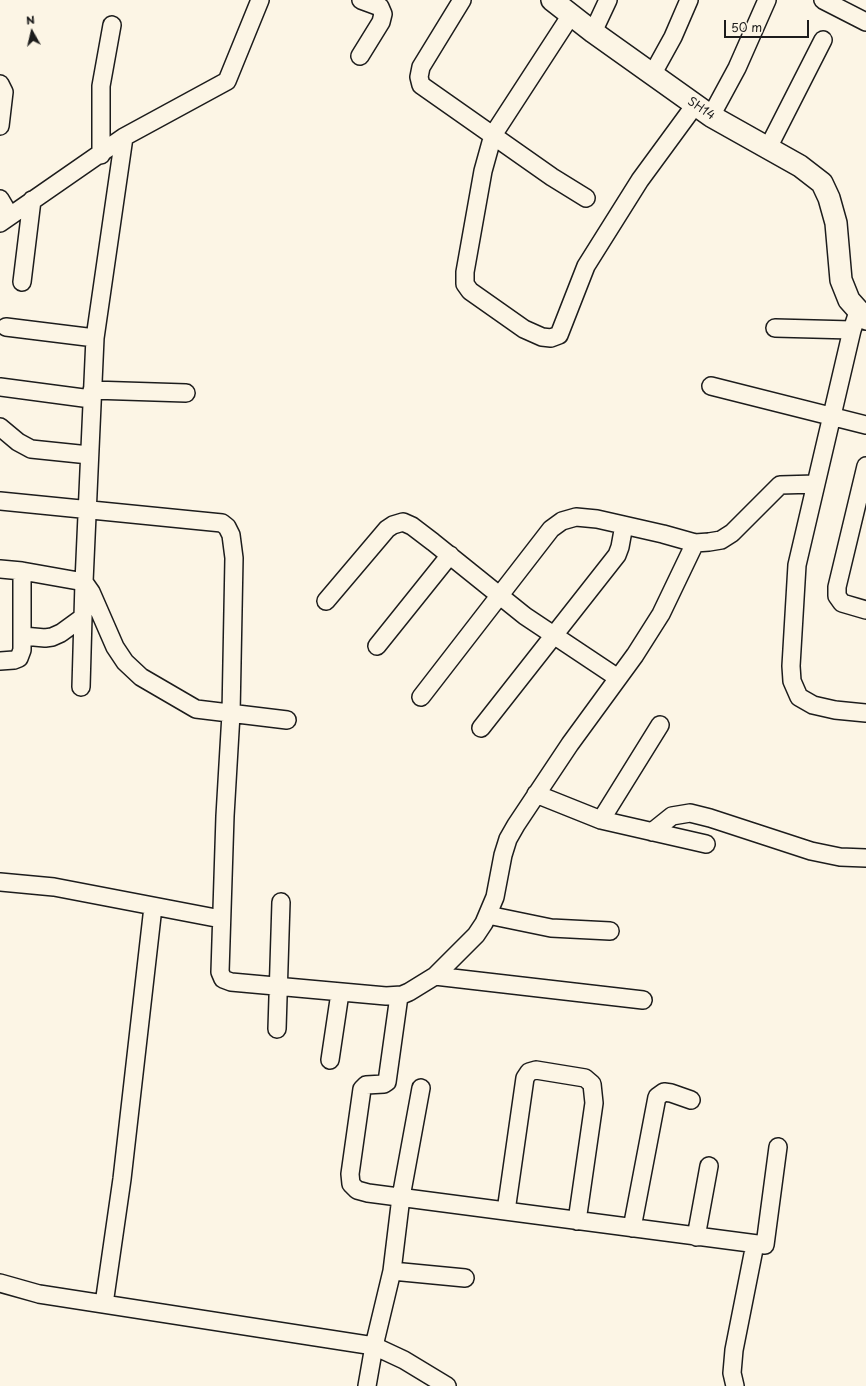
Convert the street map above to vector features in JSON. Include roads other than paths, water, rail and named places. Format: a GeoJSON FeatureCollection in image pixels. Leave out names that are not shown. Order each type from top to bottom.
{"type":"FeatureCollection","features":[{"type":"Feature","properties":{"kind":"main road","name":"SH14"},"geometry":{"type":"LineString","coordinates":[[552,0],[593,32],[703,111],[800,166],[822,183],[829,198],[836,223],[841,280],[859,320]]}},
{"type":"Feature","properties":{"kind":"street"},"geometry":{"type":"LineString","coordinates":[[0,199],[5,219],[100,155],[124,137],[227,81],[260,0]]}},
{"type":"Feature","properties":{"kind":"street"},"geometry":{"type":"LineString","coordinates":[[360,56],[382,22],[383,14],[380,7],[362,0]]}},
{"type":"Feature","properties":{"kind":"street"},"geometry":{"type":"LineString","coordinates":[[462,0],[428,52],[421,66],[419,77],[421,85],[552,177],[586,198]]}},
{"type":"Feature","properties":{"kind":"street"},"geometry":{"type":"LineString","coordinates":[[593,32],[608,0]]}},
{"type":"Feature","properties":{"kind":"street"},"geometry":{"type":"LineString","coordinates":[[652,75],[673,37],[689,0]]}},
{"type":"Feature","properties":{"kind":"street"},"geometry":{"type":"LineString","coordinates":[[571,15],[493,135],[488,150],[477,202],[465,272],[465,284],[470,291],[524,329],[534,334],[551,338],[559,335],[586,266],[640,180],[703,111],[738,68],[767,0]]}},
{"type":"Feature","properties":{"kind":"street"},"geometry":{"type":"LineString","coordinates":[[823,0],[842,5],[866,22]]}},
{"type":"Feature","properties":{"kind":"street"},"geometry":{"type":"LineString","coordinates":[[100,155],[101,86],[112,25]]}},
{"type":"Feature","properties":{"kind":"street"},"geometry":{"type":"LineString","coordinates":[[768,148],[823,40]]}},
{"type":"Feature","properties":{"kind":"street"},"geometry":{"type":"LineString","coordinates":[[0,84],[4,92],[0,126]]}},
{"type":"Feature","properties":{"kind":"street"},"geometry":{"type":"LineString","coordinates":[[81,687],[89,455],[95,338],[124,137]]}},
{"type":"Feature","properties":{"kind":"street"},"geometry":{"type":"LineString","coordinates":[[22,282],[32,200]]}},
{"type":"Feature","properties":{"kind":"street"},"geometry":{"type":"LineString","coordinates":[[776,328],[859,320],[833,415],[797,565],[791,666],[792,681],[799,697],[813,705],[835,710],[866,713]]}},
{"type":"Feature","properties":{"kind":"street"},"geometry":{"type":"LineString","coordinates":[[6,326],[95,338]]}},
{"type":"Feature","properties":{"kind":"street"},"geometry":{"type":"LineString","coordinates":[[710,386],[833,415],[866,425]]}},
{"type":"Feature","properties":{"kind":"street"},"geometry":{"type":"LineString","coordinates":[[0,387],[92,395],[186,393]]}},
{"type":"Feature","properties":{"kind":"street"},"geometry":{"type":"LineString","coordinates":[[0,427],[18,442],[31,449],[89,455]]}},
{"type":"Feature","properties":{"kind":"street"},"geometry":{"type":"LineString","coordinates":[[866,466],[837,587],[837,596],[842,603],[866,610]]}},
{"type":"Feature","properties":{"kind":"street"},"geometry":{"type":"LineString","coordinates":[[421,697],[551,529],[562,521],[576,517],[624,525],[674,536],[695,543],[721,540],[732,533],[780,485],[816,484]]}},
{"type":"Feature","properties":{"kind":"street"},"geometry":{"type":"LineString","coordinates":[[0,501],[222,523],[227,527],[231,535],[234,558],[231,714],[219,968],[224,979],[231,982],[399,996],[409,992],[435,976],[476,935],[488,915],[495,897],[508,839],[536,794],[661,614],[695,543]]}},
{"type":"Feature","properties":{"kind":"street"},"geometry":{"type":"LineString","coordinates":[[326,601],[387,529],[393,525],[403,522],[412,526],[450,555],[525,616],[618,678]]}},
{"type":"Feature","properties":{"kind":"street"},"geometry":{"type":"LineString","coordinates":[[481,728],[617,555],[624,525]]}},
{"type":"Feature","properties":{"kind":"street"},"geometry":{"type":"LineString","coordinates":[[377,646],[450,555]]}},
{"type":"Feature","properties":{"kind":"street"},"geometry":{"type":"LineString","coordinates":[[0,569],[22,571],[84,582],[92,592],[115,647],[125,662],[141,677],[196,709],[288,720]]}},
{"type":"Feature","properties":{"kind":"street"},"geometry":{"type":"LineString","coordinates":[[0,661],[19,658],[22,650],[22,571]]}},
{"type":"Feature","properties":{"kind":"street"},"geometry":{"type":"LineString","coordinates":[[23,636],[45,638],[52,637],[61,633],[83,617]]}},
{"type":"Feature","properties":{"kind":"street"},"geometry":{"type":"LineString","coordinates":[[601,820],[660,725]]}},
{"type":"Feature","properties":{"kind":"street"},"geometry":{"type":"LineString","coordinates":[[536,794],[601,820],[706,844]]}},
{"type":"Feature","properties":{"kind":"street"},"geometry":{"type":"LineString","coordinates":[[652,832],[672,816],[690,813],[710,818],[811,851],[840,857],[866,858]]}},
{"type":"Feature","properties":{"kind":"street"},"geometry":{"type":"LineString","coordinates":[[0,882],[54,887],[221,919]]}},
{"type":"Feature","properties":{"kind":"street"},"geometry":{"type":"LineString","coordinates":[[276,1029],[281,902]]}},
{"type":"Feature","properties":{"kind":"street"},"geometry":{"type":"LineString","coordinates":[[104,1304],[122,1179],[153,907]]}},
{"type":"Feature","properties":{"kind":"street"},"geometry":{"type":"LineString","coordinates":[[488,915],[551,928],[610,931]]}},
{"type":"Feature","properties":{"kind":"street"},"geometry":{"type":"LineString","coordinates":[[435,976],[643,1000]]}},
{"type":"Feature","properties":{"kind":"street"},"geometry":{"type":"LineString","coordinates":[[330,1060],[340,992]]}},
{"type":"Feature","properties":{"kind":"street"},"geometry":{"type":"LineString","coordinates":[[399,996],[387,1082],[384,1084],[366,1085],[362,1089],[350,1174],[351,1184],[357,1190],[760,1245]]}},
{"type":"Feature","properties":{"kind":"street"},"geometry":{"type":"LineString","coordinates":[[506,1211],[525,1078],[529,1072],[536,1070],[585,1078],[592,1084],[594,1103],[577,1221]]}},
{"type":"Feature","properties":{"kind":"street"},"geometry":{"type":"LineString","coordinates":[[366,1386],[392,1271],[401,1196],[421,1088]]}},
{"type":"Feature","properties":{"kind":"street"},"geometry":{"type":"LineString","coordinates":[[632,1228],[657,1096],[664,1092],[670,1092],[691,1100]]}},
{"type":"Feature","properties":{"kind":"street"},"geometry":{"type":"LineString","coordinates":[[735,1386],[740,1377],[760,1245],[778,1147]]}},
{"type":"Feature","properties":{"kind":"street"},"geometry":{"type":"LineString","coordinates":[[696,1237],[709,1166]]}},
{"type":"Feature","properties":{"kind":"street"},"geometry":{"type":"LineString","coordinates":[[392,1271],[465,1278]]}},
{"type":"Feature","properties":{"kind":"street"},"geometry":{"type":"LineString","coordinates":[[0,1282],[39,1294],[374,1346],[404,1360],[447,1386]]}}]}
